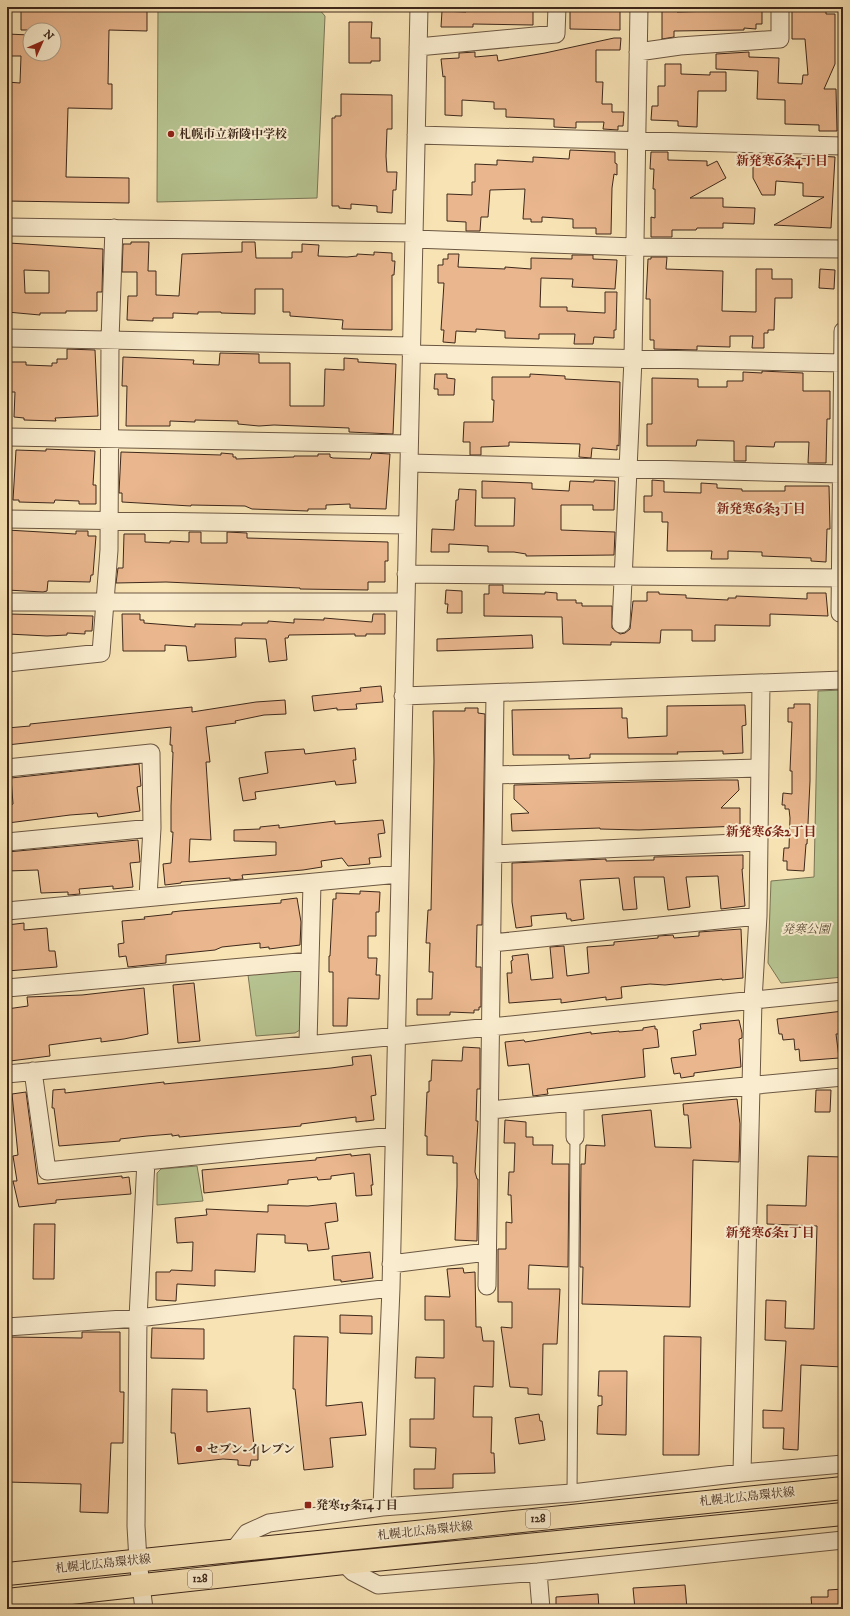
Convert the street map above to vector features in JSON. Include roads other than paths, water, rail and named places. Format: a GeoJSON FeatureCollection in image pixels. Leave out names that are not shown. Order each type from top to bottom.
{"type":"FeatureCollection","features":[{"type":"Feature","properties":{"kind":"main road","name":"札幌北広島環状線"},"geometry":{"type":"LineString","coordinates":[[7,1574],[843,1488]]}},
{"type":"Feature","properties":{"kind":"main road","name":"札幌北広島環状線"},"geometry":{"type":"LineString","coordinates":[[7,1600],[50,1602],[143,1585],[344,1563],[843,1514]]}},
{"type":"Feature","properties":{"kind":"street"},"geometry":{"type":"LineString","coordinates":[[382,1508],[391,1264],[419,7]]}},
{"type":"Feature","properties":{"kind":"street"},"geometry":{"type":"LineString","coordinates":[[418,47],[556,34],[557,7]]}},
{"type":"Feature","properties":{"kind":"street"},"geometry":{"type":"LineString","coordinates":[[621,624],[633,359],[639,7]]}},
{"type":"Feature","properties":{"kind":"street"},"geometry":{"type":"LineString","coordinates":[[638,52],[680,46],[780,39],[780,7]]}},
{"type":"Feature","properties":{"kind":"street"},"geometry":{"type":"LineString","coordinates":[[416,135],[843,146]]}},
{"type":"Feature","properties":{"kind":"street"},"geometry":{"type":"LineString","coordinates":[[7,227],[114,228],[414,236],[635,247],[843,249]]}},
{"type":"Feature","properties":{"kind":"street"},"geometry":{"type":"LineString","coordinates":[[7,663],[101,653],[106,603],[109,520],[110,340],[114,228]]}},
{"type":"Feature","properties":{"kind":"street"},"geometry":{"type":"LineString","coordinates":[[840,613],[843,331]]}},
{"type":"Feature","properties":{"kind":"street"},"geometry":{"type":"LineString","coordinates":[[7,338],[411,350],[633,359],[843,363]]}},
{"type":"Feature","properties":{"kind":"street"},"geometry":{"type":"LineString","coordinates":[[7,437],[409,444]]}},
{"type":"Feature","properties":{"kind":"street"},"geometry":{"type":"LineString","coordinates":[[409,463],[628,467],[841,474]]}},
{"type":"Feature","properties":{"kind":"street"},"geometry":{"type":"LineString","coordinates":[[7,519],[407,525]]}},
{"type":"Feature","properties":{"kind":"street"},"geometry":{"type":"LineString","coordinates":[[406,574],[841,578]]}},
{"type":"Feature","properties":{"kind":"street"},"geometry":{"type":"LineString","coordinates":[[7,602],[405,602]]}},
{"type":"Feature","properties":{"kind":"street"},"geometry":{"type":"LineString","coordinates":[[403,696],[843,680]]}},
{"type":"Feature","properties":{"kind":"street"},"geometry":{"type":"LineString","coordinates":[[742,1473],[753,1000],[758,916],[761,683]]}},
{"type":"Feature","properties":{"kind":"street"},"geometry":{"type":"LineString","coordinates":[[487,1286],[492,1027],[495,693]]}},
{"type":"Feature","properties":{"kind":"street"},"geometry":{"type":"LineString","coordinates":[[7,768],[151,752],[152,828],[148,897]]}},
{"type":"Feature","properties":{"kind":"street"},"geometry":{"type":"LineString","coordinates":[[494,776],[760,768]]}},
{"type":"Feature","properties":{"kind":"street"},"geometry":{"type":"LineString","coordinates":[[7,842],[152,828]]}},
{"type":"Feature","properties":{"kind":"street"},"geometry":{"type":"LineString","coordinates":[[494,854],[759,842]]}},
{"type":"Feature","properties":{"kind":"street"},"geometry":{"type":"LineString","coordinates":[[7,911],[399,874]]}},
{"type":"Feature","properties":{"kind":"street"},"geometry":{"type":"LineString","coordinates":[[308,1044],[312,882]]}},
{"type":"Feature","properties":{"kind":"street"},"geometry":{"type":"LineString","coordinates":[[492,943],[758,916]]}},
{"type":"Feature","properties":{"kind":"street"},"geometry":{"type":"LineString","coordinates":[[7,988],[310,962]]}},
{"type":"Feature","properties":{"kind":"street"},"geometry":{"type":"LineString","coordinates":[[7,1074],[843,991]]}},
{"type":"Feature","properties":{"kind":"street"},"geometry":{"type":"LineString","coordinates":[[34,1071],[47,1171],[393,1136]]}},
{"type":"Feature","properties":{"kind":"street"},"geometry":{"type":"LineString","coordinates":[[490,1110],[843,1077]]}},
{"type":"Feature","properties":{"kind":"street"},"geometry":{"type":"LineString","coordinates":[[575,1102],[575,1137]]}},
{"type":"Feature","properties":{"kind":"street"},"geometry":{"type":"LineString","coordinates":[[144,1609],[143,1585],[138,1561],[136,1526],[138,1318],[146,1161]]}},
{"type":"Feature","properties":{"kind":"street"},"geometry":{"type":"LineString","coordinates":[[391,1264],[487,1252]]}},
{"type":"Feature","properties":{"kind":"street"},"geometry":{"type":"LineString","coordinates":[[7,1327],[138,1318],[390,1288]]}},
{"type":"Feature","properties":{"kind":"street"},"geometry":{"type":"LineString","coordinates":[[233,1551],[247,1533],[269,1523],[382,1508],[572,1493],[742,1473],[843,1464]]}},
{"type":"Feature","properties":{"kind":"street"},"geometry":{"type":"LineString","coordinates":[[344,1563],[353,1572],[378,1585],[538,1572],[843,1540]]}},
{"type":"Feature","properties":{"kind":"street"},"geometry":{"type":"LineString","coordinates":[[538,1572],[540,1609]]}},
{"type":"Feature","properties":{"kind":"lane"},"geometry":{"type":"LineString","coordinates":[[572,1493],[575,1137]]}},
{"type":"Feature","properties":{"kind":"place","name":"札幌市立新陵中学校"},"geometry":{"type":"Point","coordinates":[171,134]}},
{"type":"Feature","properties":{"kind":"place","name":"セブン-イレブン"},"geometry":{"type":"Point","coordinates":[199,1449]}},
{"type":"Feature","properties":{"kind":"place","name":"発寒15条14丁目"},"geometry":{"type":"Point","coordinates":[308,1505]}},
{"type":"Feature","properties":{"kind":"district","name":"新発寒6条4丁目"},"geometry":{"type":"Point","coordinates":[782,161]}},
{"type":"Feature","properties":{"kind":"district","name":"新発寒6条3丁目"},"geometry":{"type":"Point","coordinates":[761,509]}},
{"type":"Feature","properties":{"kind":"district","name":"新発寒6条2丁目"},"geometry":{"type":"Point","coordinates":[771,832]}},
{"type":"Feature","properties":{"kind":"district","name":"新発寒6条1丁目"},"geometry":{"type":"Point","coordinates":[770,1233]}},
{"type":"Feature","properties":{"kind":"park label","name":"発寒公園"},"geometry":{"type":"Point","coordinates":[806,929]}}]}
